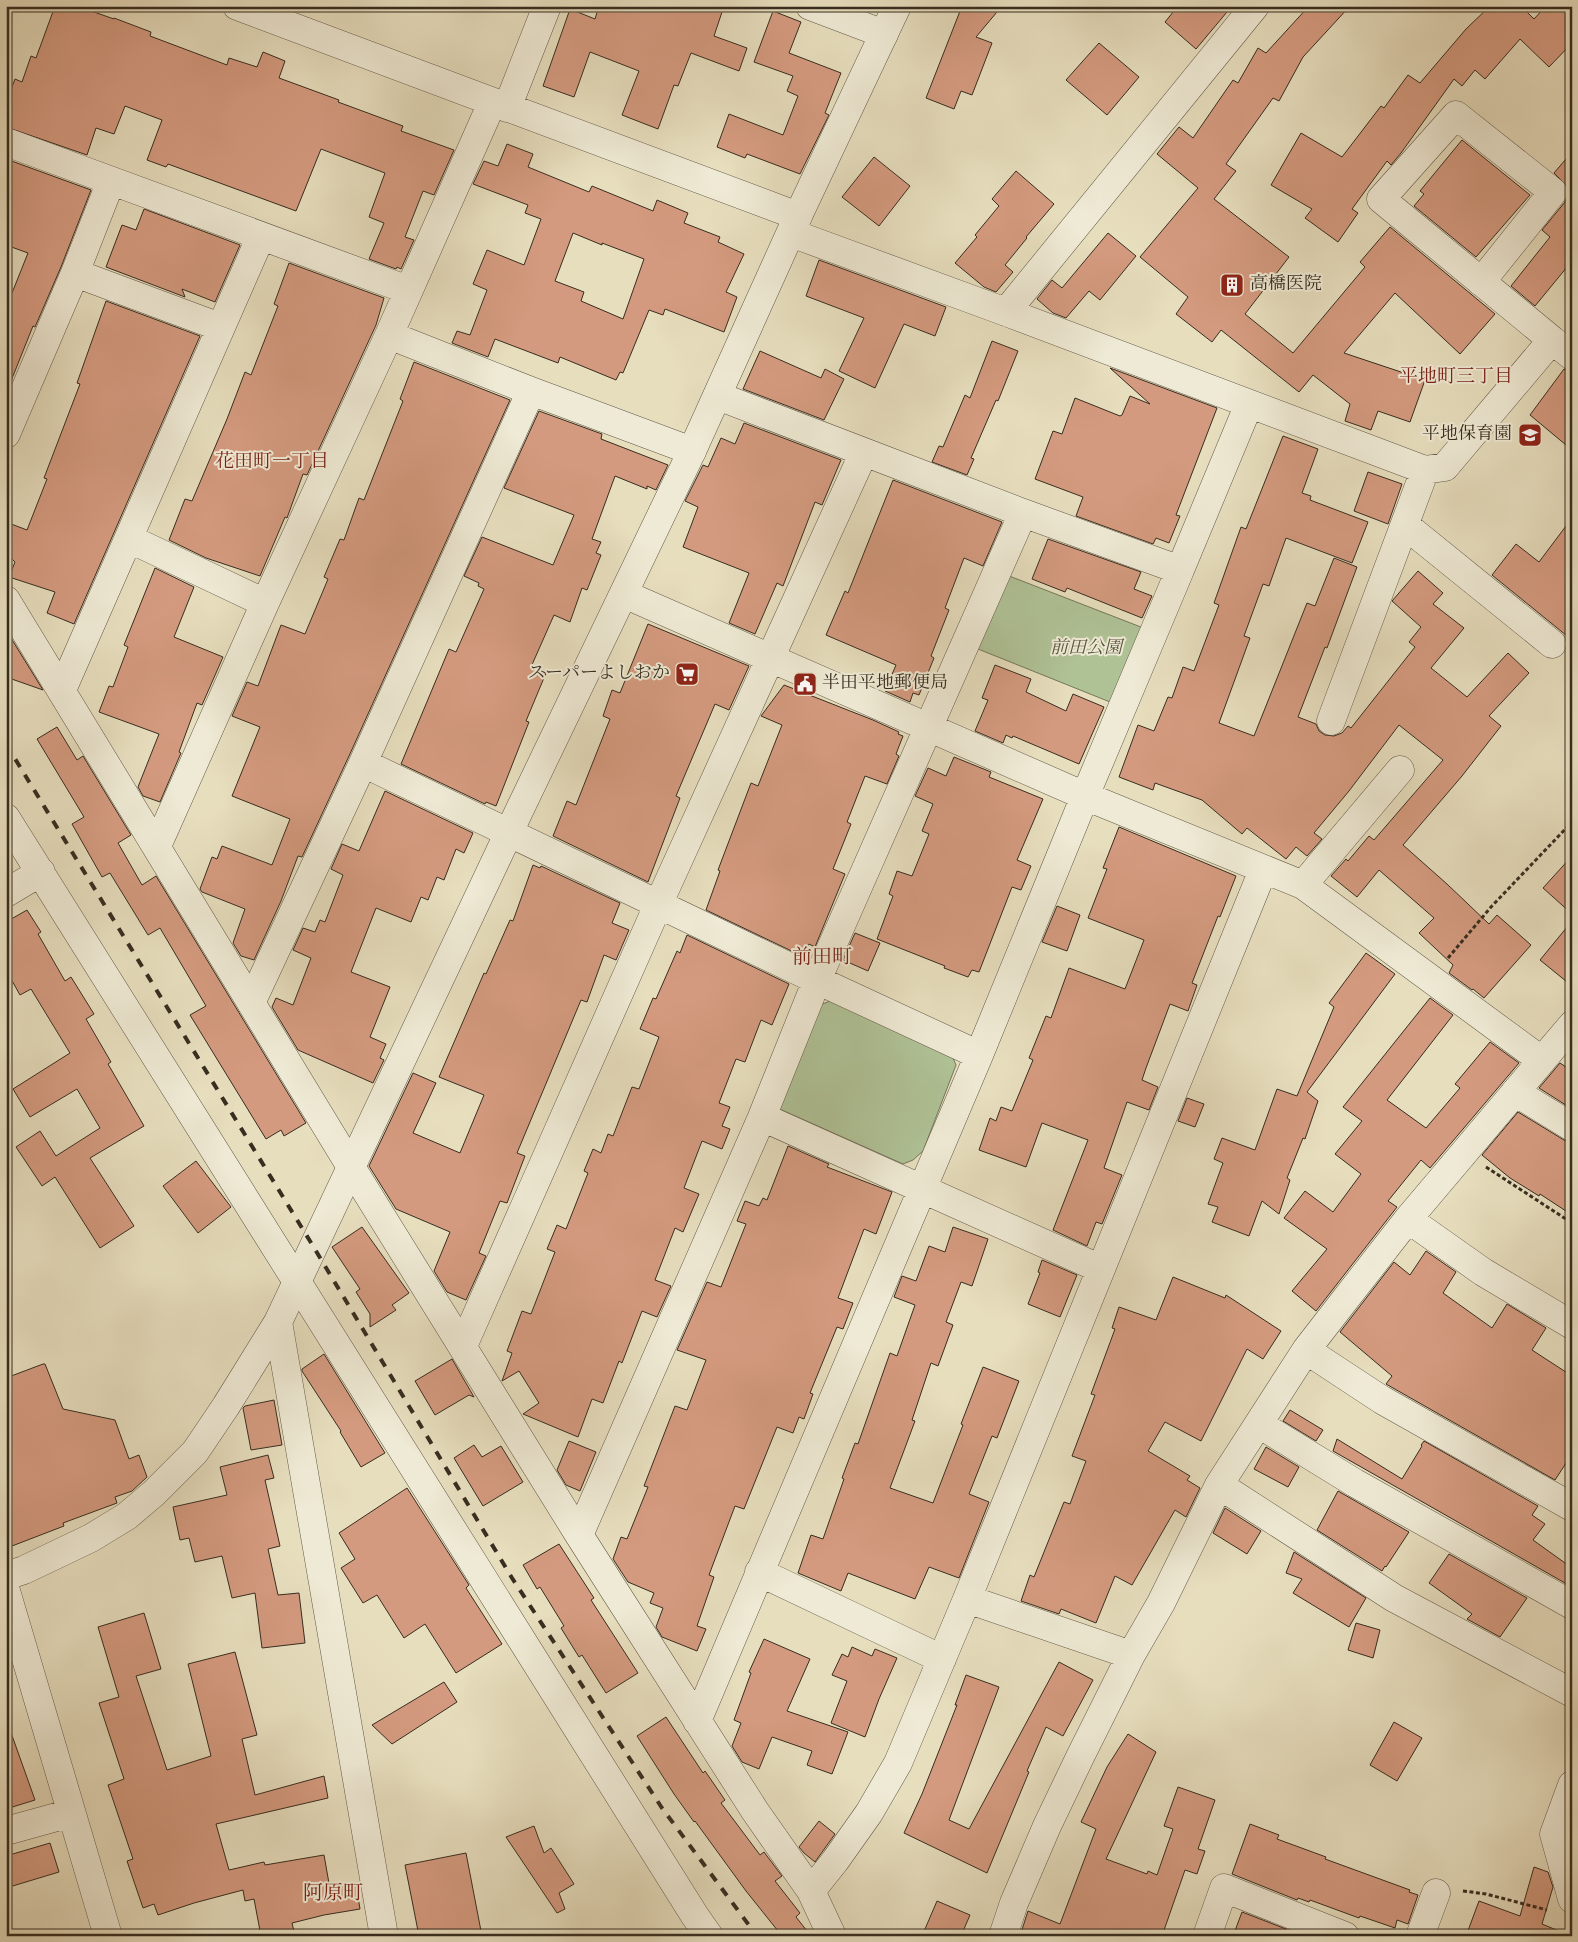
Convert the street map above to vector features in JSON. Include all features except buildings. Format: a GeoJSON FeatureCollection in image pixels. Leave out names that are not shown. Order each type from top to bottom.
{"type":"FeatureCollection","features":[{"type":"Feature","properties":{"kind":"street"},"geometry":{"type":"LineString","coordinates":[[237,6],[500,105],[1006,312],[1425,470],[1445,467],[1562,348],[1481,282],[1381,199],[1456,115],[1553,192],[1481,282]]}},
{"type":"Feature","properties":{"kind":"street"},"geometry":{"type":"LineString","coordinates":[[157,846],[265,603],[408,290],[547,6]]}},
{"type":"Feature","properties":{"kind":"street"},"geometry":{"type":"LineString","coordinates":[[810,6],[884,34]]}},
{"type":"Feature","properties":{"kind":"street"},"geometry":{"type":"LineString","coordinates":[[6,1576],[24,1570],[91,1538],[127,1516],[154,1493],[195,1452],[278,1322],[508,833],[718,396],[794,225],[897,6]]}},
{"type":"Feature","properties":{"kind":"street"},"geometry":{"type":"LineString","coordinates":[[1006,312],[1255,6]]}},
{"type":"Feature","properties":{"kind":"street"},"geometry":{"type":"LineString","coordinates":[[6,142],[408,290]]}},
{"type":"Feature","properties":{"kind":"street"},"geometry":{"type":"LineString","coordinates":[[6,434],[75,273],[111,181]]}},
{"type":"Feature","properties":{"kind":"street"},"geometry":{"type":"LineString","coordinates":[[62,690],[130,539],[220,327],[261,236]]}},
{"type":"Feature","properties":{"kind":"street"},"geometry":{"type":"LineString","coordinates":[[75,273],[220,327]]}},
{"type":"Feature","properties":{"kind":"street"},"geometry":{"type":"LineString","coordinates":[[389,335],[531,391],[692,451]]}},
{"type":"Feature","properties":{"kind":"street"},"geometry":{"type":"LineString","coordinates":[[251,1003],[364,763],[531,391]]}},
{"type":"Feature","properties":{"kind":"street"},"geometry":{"type":"LineString","coordinates":[[718,396],[1023,513],[1180,570]]}},
{"type":"Feature","properties":{"kind":"street"},"geometry":{"type":"LineString","coordinates":[[696,1721],[978,1055],[1249,404]]}},
{"type":"Feature","properties":{"kind":"street"},"geometry":{"type":"LineString","coordinates":[[463,1346],[658,905],[864,452]]}},
{"type":"Feature","properties":{"kind":"street"},"geometry":{"type":"LineString","coordinates":[[1331,721],[1425,470]]}},
{"type":"Feature","properties":{"kind":"street"},"geometry":{"type":"LineString","coordinates":[[579,1535],[762,1117],[818,980],[1023,513]]}},
{"type":"Feature","properties":{"kind":"street"},"geometry":{"type":"LineString","coordinates":[[1405,525],[1552,644]]}},
{"type":"Feature","properties":{"kind":"street"},"geometry":{"type":"LineString","coordinates":[[130,539],[265,603]]}},
{"type":"Feature","properties":{"kind":"street"},"geometry":{"type":"LineString","coordinates":[[624,594],[1085,796],[1302,886],[1541,1060]]}},
{"type":"Feature","properties":{"kind":"street"},"geometry":{"type":"LineString","coordinates":[[6,600],[351,1167],[579,1535],[696,1721],[755,1811],[811,1891],[832,1936]]}},
{"type":"Feature","properties":{"kind":"street"},"geometry":{"type":"LineString","coordinates":[[364,763],[658,905],[978,1055]]}},
{"type":"Feature","properties":{"kind":"street"},"geometry":{"type":"LineString","coordinates":[[1302,886],[1400,770]]}},
{"type":"Feature","properties":{"kind":"street"},"geometry":{"type":"LineString","coordinates":[[6,818],[679,1892],[709,1936]]}},
{"type":"Feature","properties":{"kind":"street"},"geometry":{"type":"LineString","coordinates":[[811,1891],[869,1813],[898,1763],[967,1599],[1263,870]]}},
{"type":"Feature","properties":{"kind":"street"},"geometry":{"type":"LineString","coordinates":[[6,893],[41,872]]}},
{"type":"Feature","properties":{"kind":"street"},"geometry":{"type":"LineString","coordinates":[[1003,1936],[1014,1903],[1047,1826],[1131,1655],[1161,1603],[1219,1485],[1306,1350],[1408,1220],[1572,1025]]}},
{"type":"Feature","properties":{"kind":"street"},"geometry":{"type":"LineString","coordinates":[[1515,1092],[1572,1127]]}},
{"type":"Feature","properties":{"kind":"street"},"geometry":{"type":"LineString","coordinates":[[762,1117],[1101,1269]]}},
{"type":"Feature","properties":{"kind":"street"},"geometry":{"type":"LineString","coordinates":[[1408,1220],[1483,1272],[1572,1325]]}},
{"type":"Feature","properties":{"kind":"street"},"geometry":{"type":"LineString","coordinates":[[278,1322],[384,1936]]}},
{"type":"Feature","properties":{"kind":"street"},"geometry":{"type":"LineString","coordinates":[[1306,1350],[1382,1400],[1572,1507]]}},
{"type":"Feature","properties":{"kind":"street"},"geometry":{"type":"LineString","coordinates":[[1259,1424],[1363,1487],[1572,1605]]}},
{"type":"Feature","properties":{"kind":"street"},"geometry":{"type":"LineString","coordinates":[[1219,1485],[1394,1598],[1572,1692]]}},
{"type":"Feature","properties":{"kind":"street"},"geometry":{"type":"LineString","coordinates":[[759,1572],[942,1659]]}},
{"type":"Feature","properties":{"kind":"street"},"geometry":{"type":"LineString","coordinates":[[6,1591],[108,1936]]}},
{"type":"Feature","properties":{"kind":"street"},"geometry":{"type":"LineString","coordinates":[[967,1599],[1131,1655]]}},
{"type":"Feature","properties":{"kind":"street"},"geometry":{"type":"LineString","coordinates":[[1562,1905],[1554,1834],[1572,1785]]}},
{"type":"Feature","properties":{"kind":"street"},"geometry":{"type":"LineString","coordinates":[[6,1831],[71,1813]]}},
{"type":"Feature","properties":{"kind":"street"},"geometry":{"type":"LineString","coordinates":[[1207,1936],[1224,1888],[1345,1936]]}},
{"type":"Feature","properties":{"kind":"street"},"geometry":{"type":"LineString","coordinates":[[1420,1936],[1436,1893]]}},
{"type":"Feature","properties":{"kind":"path"},"geometry":{"type":"LineString","coordinates":[[1430,978],[1492,907],[1572,822]]}},
{"type":"Feature","properties":{"kind":"path"},"geometry":{"type":"LineString","coordinates":[[1464,1152],[1572,1222]]}},
{"type":"Feature","properties":{"kind":"path"},"geometry":{"type":"LineString","coordinates":[[1436,1893],[1448,1888],[1562,1905]]}},
{"type":"Feature","properties":{"kind":"green space","name":"前田公園"},"geometry":{"type":"Polygon","coordinates":[[[1004,574],[1146,629],[1115,704],[973,647],[1004,574]]]}},
{"type":"Feature","properties":{"kind":"green space"},"geometry":{"type":"Polygon","coordinates":[[[833,1000],[952,1056],[956,1065],[923,1151],[913,1160],[903,1164],[775,1107],[820,1005],[833,1000]]]}},
{"type":"Feature","properties":{"kind":"railway"},"geometry":{"type":"LineString","coordinates":[[6,744],[313,1246],[512,1578],[662,1808],[757,1936]]}},
{"type":"Feature","properties":{"kind":"place","name":"高橋医院"},"geometry":{"type":"Point","coordinates":[1232,285]}},
{"type":"Feature","properties":{"kind":"place","name":"平地保育園"},"geometry":{"type":"Point","coordinates":[1530,435]}},
{"type":"Feature","properties":{"kind":"place","name":"スーパーよしおか"},"geometry":{"type":"Point","coordinates":[687,674]}},
{"type":"Feature","properties":{"kind":"place","name":"半田平地郵便局"},"geometry":{"type":"Point","coordinates":[805,684]}},
{"type":"Feature","properties":{"kind":"district","name":"平地町三丁目"},"geometry":{"type":"Point","coordinates":[1456,377]}},
{"type":"Feature","properties":{"kind":"district","name":"花田町一丁目"},"geometry":{"type":"Point","coordinates":[272,462]}},
{"type":"Feature","properties":{"kind":"district","name":"前田町"},"geometry":{"type":"Point","coordinates":[822,958]}},
{"type":"Feature","properties":{"kind":"district","name":"阿原町"},"geometry":{"type":"Point","coordinates":[333,1894]}}]}
